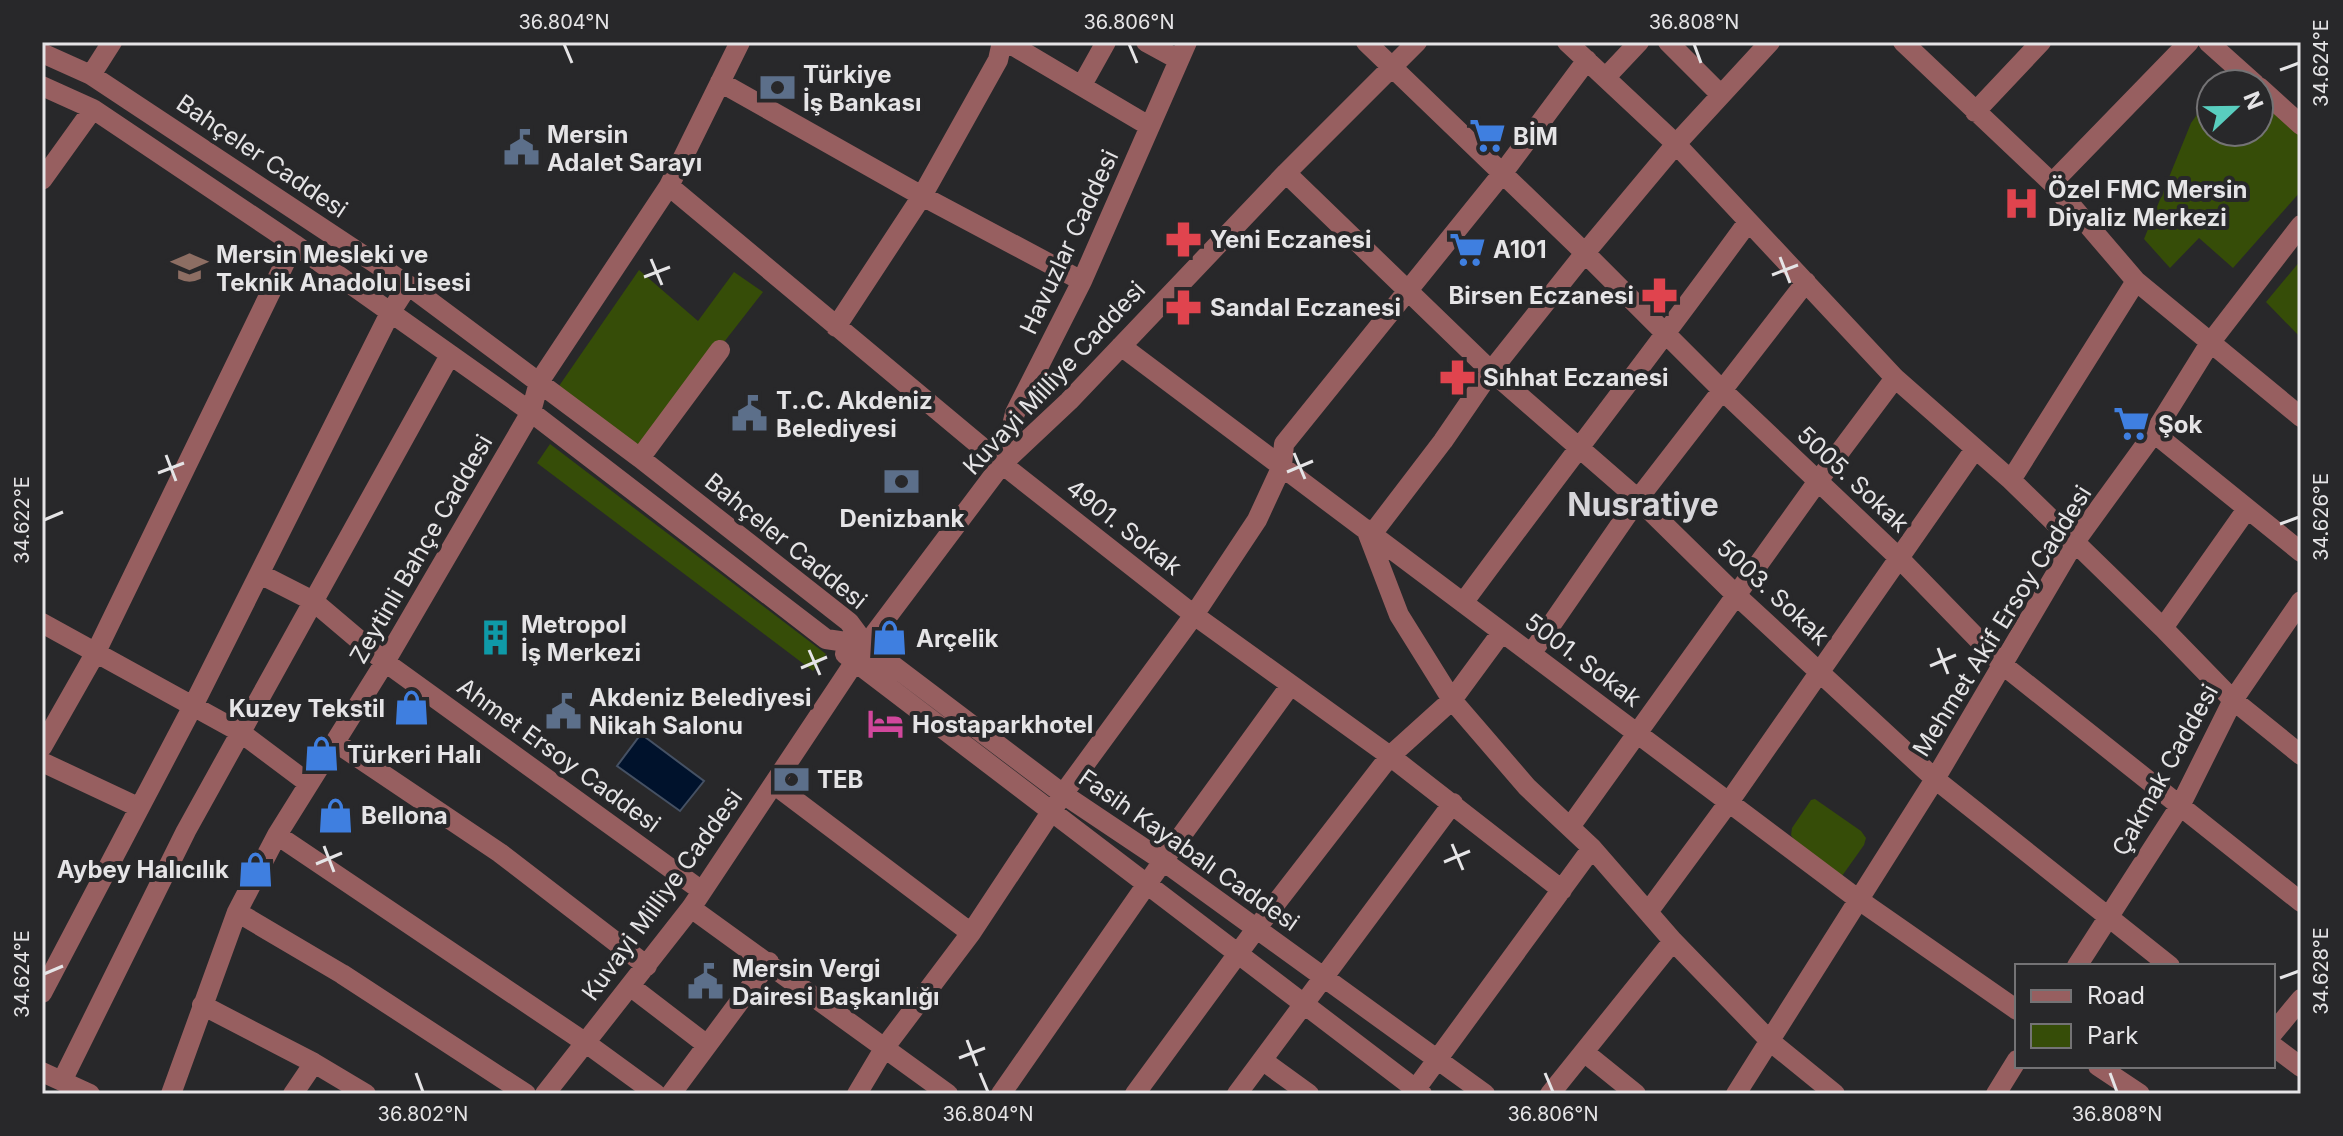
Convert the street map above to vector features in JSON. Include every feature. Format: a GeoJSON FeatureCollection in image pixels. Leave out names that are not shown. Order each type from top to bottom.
{"type":"FeatureCollection","features":[{"type":"Feature","properties":{"kind":"street"},"geometry":{"type":"LineString","coordinates":[[91,75],[112,42]]}},
{"type":"Feature","properties":{"kind":"street","name":"Zeytinli Bahçe Caddesi"},"geometry":{"type":"LineString","coordinates":[[171,1094],[237,912],[277,835],[385,662],[531,412],[539,382],[669,186],[740,42]]}},
{"type":"Feature","properties":{"kind":"street"},"geometry":{"type":"LineString","coordinates":[[836,327],[922,196],[998,60],[1004,42],[1149,126]]}},
{"type":"Feature","properties":{"kind":"street"},"geometry":{"type":"LineString","coordinates":[[1082,85],[1106,42]]}},
{"type":"Feature","properties":{"kind":"street"},"geometry":{"type":"LineString","coordinates":[[1146,42],[1183,51]]}},
{"type":"Feature","properties":{"kind":"street","name":"5005. Sokak"},"geometry":{"type":"LineString","coordinates":[[1366,42],[1723,391],[1898,557],[2003,665],[2301,902]]}},
{"type":"Feature","properties":{"kind":"street","name":"Kuvayi Milliye Caddesi"},"geometry":{"type":"LineString","coordinates":[[545,1094],[697,899],[860,653],[1002,464],[1069,401],[1286,173],[1417,42]]}},
{"type":"Feature","properties":{"kind":"street"},"geometry":{"type":"LineString","coordinates":[[1567,42],[1676,144],[1895,378],[2011,480],[2233,700],[2301,755]]}},
{"type":"Feature","properties":{"kind":"street"},"geometry":{"type":"LineString","coordinates":[[1606,77],[1639,42]]}},
{"type":"Feature","properties":{"kind":"street"},"geometry":{"type":"LineString","coordinates":[[1668,42],[1720,94]]}},
{"type":"Feature","properties":{"kind":"street"},"geometry":{"type":"LineString","coordinates":[[1770,42],[1676,144],[1585,253],[1491,371],[1443,441],[1369,532],[1399,615],[1452,700],[1527,787],[1592,848],[1673,941],[1771,1042],[1835,1094]]}},
{"type":"Feature","properties":{"kind":"street"},"geometry":{"type":"LineString","coordinates":[[1903,42],[2052,183],[2136,281],[2301,417]]}},
{"type":"Feature","properties":{"kind":"street"},"geometry":{"type":"LineString","coordinates":[[1975,112],[2041,42]]}},
{"type":"Feature","properties":{"kind":"street"},"geometry":{"type":"LineString","coordinates":[[2052,183],[2189,42]]}},
{"type":"Feature","properties":{"kind":"street"},"geometry":{"type":"LineString","coordinates":[[2208,42],[2237,68]]}},
{"type":"Feature","properties":{"kind":"street","name":"Havuzlar Caddesi"},"geometry":{"type":"LineString","coordinates":[[1002,464],[1015,413],[1082,281],[1183,51]]}},
{"type":"Feature","properties":{"kind":"street","name":"Bahçeler Caddesi"},"geometry":{"type":"LineString","coordinates":[[42,53],[91,75],[408,285],[640,458],[849,622],[860,653]]}},
{"type":"Feature","properties":{"kind":"street"},"geometry":{"type":"LineString","coordinates":[[857,1094],[885,1047],[971,933],[1058,803],[1194,615],[1257,520],[1282,466],[1284,444],[1502,174],[1587,60]]}},
{"type":"Feature","properties":{"kind":"street"},"geometry":{"type":"LineString","coordinates":[[720,82],[922,196],[1082,281]]}},
{"type":"Feature","properties":{"kind":"street"},"geometry":{"type":"LineString","coordinates":[[42,86],[93,109],[294,244],[531,412]]}},
{"type":"Feature","properties":{"kind":"street"},"geometry":{"type":"LineString","coordinates":[[2275,102],[2301,125]]}},
{"type":"Feature","properties":{"kind":"street"},"geometry":{"type":"LineString","coordinates":[[42,180],[93,109]]}},
{"type":"Feature","properties":{"kind":"street","name":"5003. Sokak"},"geometry":{"type":"LineString","coordinates":[[1286,173],[1491,371],[1638,499],[1736,595],[1935,779],[2167,964]]}},
{"type":"Feature","properties":{"kind":"street","name":"4901. Sokak"},"geometry":{"type":"LineString","coordinates":[[669,186],[1002,464],[1194,615],[1453,803],[1562,890]]}},
{"type":"Feature","properties":{"kind":"street"},"geometry":{"type":"LineString","coordinates":[[1463,603],[1748,222]]}},
{"type":"Feature","properties":{"kind":"street","name":"Mehmet Akif Ersoy Caddesi"},"geometry":{"type":"LineString","coordinates":[[1736,1094],[1935,779],[2074,543],[2154,433],[2210,343],[2301,225]]}},
{"type":"Feature","properties":{"kind":"street"},"geometry":{"type":"LineString","coordinates":[[42,747],[96,652],[294,244]]}},
{"type":"Feature","properties":{"kind":"street"},"geometry":{"type":"LineString","coordinates":[[2011,480],[2136,281]]}},
{"type":"Feature","properties":{"kind":"street"},"geometry":{"type":"LineString","coordinates":[[1531,654],[1638,499],[1806,282]]}},
{"type":"Feature","properties":{"kind":"street"},"geometry":{"type":"LineString","coordinates":[[42,993],[193,706],[390,313],[408,285]]}},
{"type":"Feature","properties":{"kind":"street","name":"5001. Sokak"},"geometry":{"type":"LineString","coordinates":[[1121,346],[1859,900],[2015,1009]]}},
{"type":"Feature","properties":{"kind":"street"},"geometry":{"type":"LineString","coordinates":[[640,458],[720,350]]}},
{"type":"Feature","properties":{"kind":"street"},"geometry":{"type":"LineString","coordinates":[[62,1081],[186,831],[450,355]]}},
{"type":"Feature","properties":{"kind":"street"},"geometry":{"type":"LineString","coordinates":[[1570,827],[1895,378]]}},
{"type":"Feature","properties":{"kind":"street","name":"Fasih Kayabalı Caddesi"},"geometry":{"type":"LineString","coordinates":[[531,412],[826,639],[860,653],[1058,803],[1147,884],[1416,1092]]}},
{"type":"Feature","properties":{"kind":"street"},"geometry":{"type":"LineString","coordinates":[[2154,433],[2301,552]]}},
{"type":"Feature","properties":{"kind":"street"},"geometry":{"type":"LineString","coordinates":[[1648,912],[1729,802],[1975,449]]}},
{"type":"Feature","properties":{"kind":"street"},"geometry":{"type":"LineString","coordinates":[[2163,628],[2247,509]]}},
{"type":"Feature","properties":{"kind":"street","name":"Ahmet Ersoy Caddesi"},"geometry":{"type":"LineString","coordinates":[[260,574],[313,601],[385,662],[697,899],[769,962],[948,1094]]}},
{"type":"Feature","properties":{"kind":"street","name":"Çakmak Caddesi"},"geometry":{"type":"LineString","coordinates":[[2078,964],[2180,806],[2233,700],[2301,601]]}},
{"type":"Feature","properties":{"kind":"street"},"geometry":{"type":"LineString","coordinates":[[42,623],[240,732],[308,783]]}},
{"type":"Feature","properties":{"kind":"street"},"geometry":{"type":"LineString","coordinates":[[1135,1094],[1256,929],[1390,756],[1452,700],[1502,632]]}},
{"type":"Feature","properties":{"kind":"street"},"geometry":{"type":"LineString","coordinates":[[1001,1094],[1163,861],[1290,686]]}},
{"type":"Feature","properties":{"kind":"street"},"geometry":{"type":"LineString","coordinates":[[335,742],[500,853],[647,966]]}},
{"type":"Feature","properties":{"kind":"street"},"geometry":{"type":"LineString","coordinates":[[42,762],[138,807]]}},
{"type":"Feature","properties":{"kind":"street"},"geometry":{"type":"LineString","coordinates":[[775,785],[971,933]]}},
{"type":"Feature","properties":{"kind":"street","name":"Fasih Kayabalı Caddesi"},"geometry":{"type":"LineString","coordinates":[[1058,803],[1163,861],[1485,1094]]}},
{"type":"Feature","properties":{"kind":"street"},"geometry":{"type":"LineString","coordinates":[[1237,1094],[1453,803]]}},
{"type":"Feature","properties":{"kind":"street"},"geometry":{"type":"LineString","coordinates":[[277,835],[586,1043],[656,1094]]}},
{"type":"Feature","properties":{"kind":"street"},"geometry":{"type":"LineString","coordinates":[[1416,1092],[1592,848]]}},
{"type":"Feature","properties":{"kind":"street"},"geometry":{"type":"LineString","coordinates":[[237,912],[342,974],[526,1094]]}},
{"type":"Feature","properties":{"kind":"street"},"geometry":{"type":"LineString","coordinates":[[1550,1094],[1673,941]]}},
{"type":"Feature","properties":{"kind":"street"},"geometry":{"type":"LineString","coordinates":[[671,1094],[769,962]]}},
{"type":"Feature","properties":{"kind":"street"},"geometry":{"type":"LineString","coordinates":[[630,986],[707,1045]]}},
{"type":"Feature","properties":{"kind":"street"},"geometry":{"type":"LineString","coordinates":[[2275,1031],[2301,999]]}},
{"type":"Feature","properties":{"kind":"street"},"geometry":{"type":"LineString","coordinates":[[202,1005],[314,1063],[366,1094]]}},
{"type":"Feature","properties":{"kind":"street"},"geometry":{"type":"LineString","coordinates":[[2275,1048],[2301,1067]]}},
{"type":"Feature","properties":{"kind":"street"},"geometry":{"type":"LineString","coordinates":[[1584,1052],[1636,1094]]}},
{"type":"Feature","properties":{"kind":"street"},"geometry":{"type":"LineString","coordinates":[[1262,1060],[1309,1094]]}},
{"type":"Feature","properties":{"kind":"street"},"geometry":{"type":"LineString","coordinates":[[293,1094],[314,1063]]}},
{"type":"Feature","properties":{"kind":"street"},"geometry":{"type":"LineString","coordinates":[[1996,1094],[2015,1063]]}},
{"type":"Feature","properties":{"kind":"street"},"geometry":{"type":"LineString","coordinates":[[2101,1068],[2140,1094]]}},
{"type":"Feature","properties":{"kind":"street"},"geometry":{"type":"LineString","coordinates":[[42,1072],[86,1093]]}},
{"type":"Feature","properties":{"kind":"green space"},"geometry":{"type":"Polygon","coordinates":[[[2275,113],[2301,136],[2301,191],[2233,268],[2199,238],[2170,268],[2144,239],[2195,117],[2195,148],[2275,148],[2275,113]]]}},
{"type":"Feature","properties":{"kind":"green space"},"geometry":{"type":"Polygon","coordinates":[[[2301,260],[2301,338],[2266,302],[2301,260]]]}},
{"type":"Feature","properties":{"kind":"green space"},"geometry":{"type":"Polygon","coordinates":[[[639,270],[698,321],[734,272],[763,292],[640,450],[559,386],[639,270]]]}},
{"type":"Feature","properties":{"kind":"green space"},"geometry":{"type":"Polygon","coordinates":[[[550,444],[826,654],[813,671],[537,463],[550,444]]]}},
{"type":"Feature","properties":{"kind":"green space"},"geometry":{"type":"Polygon","coordinates":[[[1815,799],[1861,831],[1866,838],[1842,876],[1798,846],[1791,835],[1792,828],[1811,800],[1815,799]]]}},
{"type":"Feature","properties":{"kind":"water"},"geometry":{"type":"Polygon","coordinates":[[[641,734],[704,781],[680,811],[617,766],[641,734]]]}},
{"type":"Feature","properties":{"kind":"place","name":"Türkiye İş Bankası"},"geometry":{"type":"Point","coordinates":[777,88]}},
{"type":"Feature","properties":{"kind":"place","name":"BİM"},"geometry":{"type":"Point","coordinates":[1487,136]}},
{"type":"Feature","properties":{"kind":"place","name":"Mersin Adalet Sarayı"},"geometry":{"type":"Point","coordinates":[521,148]}},
{"type":"Feature","properties":{"kind":"place","name":"Özel FMC Mersin Diyaliz Merkezi"},"geometry":{"type":"Point","coordinates":[2022,203]}},
{"type":"Feature","properties":{"kind":"place","name":"Yeni Eczanesi"},"geometry":{"type":"Point","coordinates":[1184,239]}},
{"type":"Feature","properties":{"kind":"place","name":"A101"},"geometry":{"type":"Point","coordinates":[1467,249]}},
{"type":"Feature","properties":{"kind":"place","name":"Mersin Mesleki ve Teknik Anadolu Lisesi"},"geometry":{"type":"Point","coordinates":[190,268]}},
{"type":"Feature","properties":{"kind":"place","name":"Birsen Eczanesi"},"geometry":{"type":"Point","coordinates":[1660,295]}},
{"type":"Feature","properties":{"kind":"place","name":"Sandal Eczanesi"},"geometry":{"type":"Point","coordinates":[1184,307]}},
{"type":"Feature","properties":{"kind":"place","name":"Sıhhat Eczanesi"},"geometry":{"type":"Point","coordinates":[1457,377]}},
{"type":"Feature","properties":{"kind":"place","name":"T..C. Akdeniz Belediyesi"},"geometry":{"type":"Point","coordinates":[750,414]}},
{"type":"Feature","properties":{"kind":"place","name":"Şok"},"geometry":{"type":"Point","coordinates":[2132,424]}},
{"type":"Feature","properties":{"kind":"place","name":"Denizbank"},"geometry":{"type":"Point","coordinates":[902,481]}},
{"type":"Feature","properties":{"kind":"place","name":"Metropol İş Merkezi"},"geometry":{"type":"Point","coordinates":[495,638]}},
{"type":"Feature","properties":{"kind":"place","name":"Arçelik"},"geometry":{"type":"Point","coordinates":[890,638]}},
{"type":"Feature","properties":{"kind":"place","name":"Kuzey Tekstil"},"geometry":{"type":"Point","coordinates":[411,708]}},
{"type":"Feature","properties":{"kind":"place","name":"Akdeniz Belediyesi Nikah Salonu"},"geometry":{"type":"Point","coordinates":[563,711]}},
{"type":"Feature","properties":{"kind":"place","name":"Hostaparkhotel"},"geometry":{"type":"Point","coordinates":[886,724]}},
{"type":"Feature","properties":{"kind":"place","name":"Türkeri Halı"},"geometry":{"type":"Point","coordinates":[321,754]}},
{"type":"Feature","properties":{"kind":"place","name":"TEB"},"geometry":{"type":"Point","coordinates":[791,779]}},
{"type":"Feature","properties":{"kind":"place","name":"Bellona"},"geometry":{"type":"Point","coordinates":[335,815]}},
{"type":"Feature","properties":{"kind":"place","name":"Aybey Halıcılık"},"geometry":{"type":"Point","coordinates":[255,869]}},
{"type":"Feature","properties":{"kind":"place","name":"Mersin Vergi Dairesi Başkanlığı"},"geometry":{"type":"Point","coordinates":[706,982]}},
{"type":"Feature","properties":{"kind":"district","name":"Nusratiye"},"geometry":{"type":"Point","coordinates":[1643,504]}}]}
